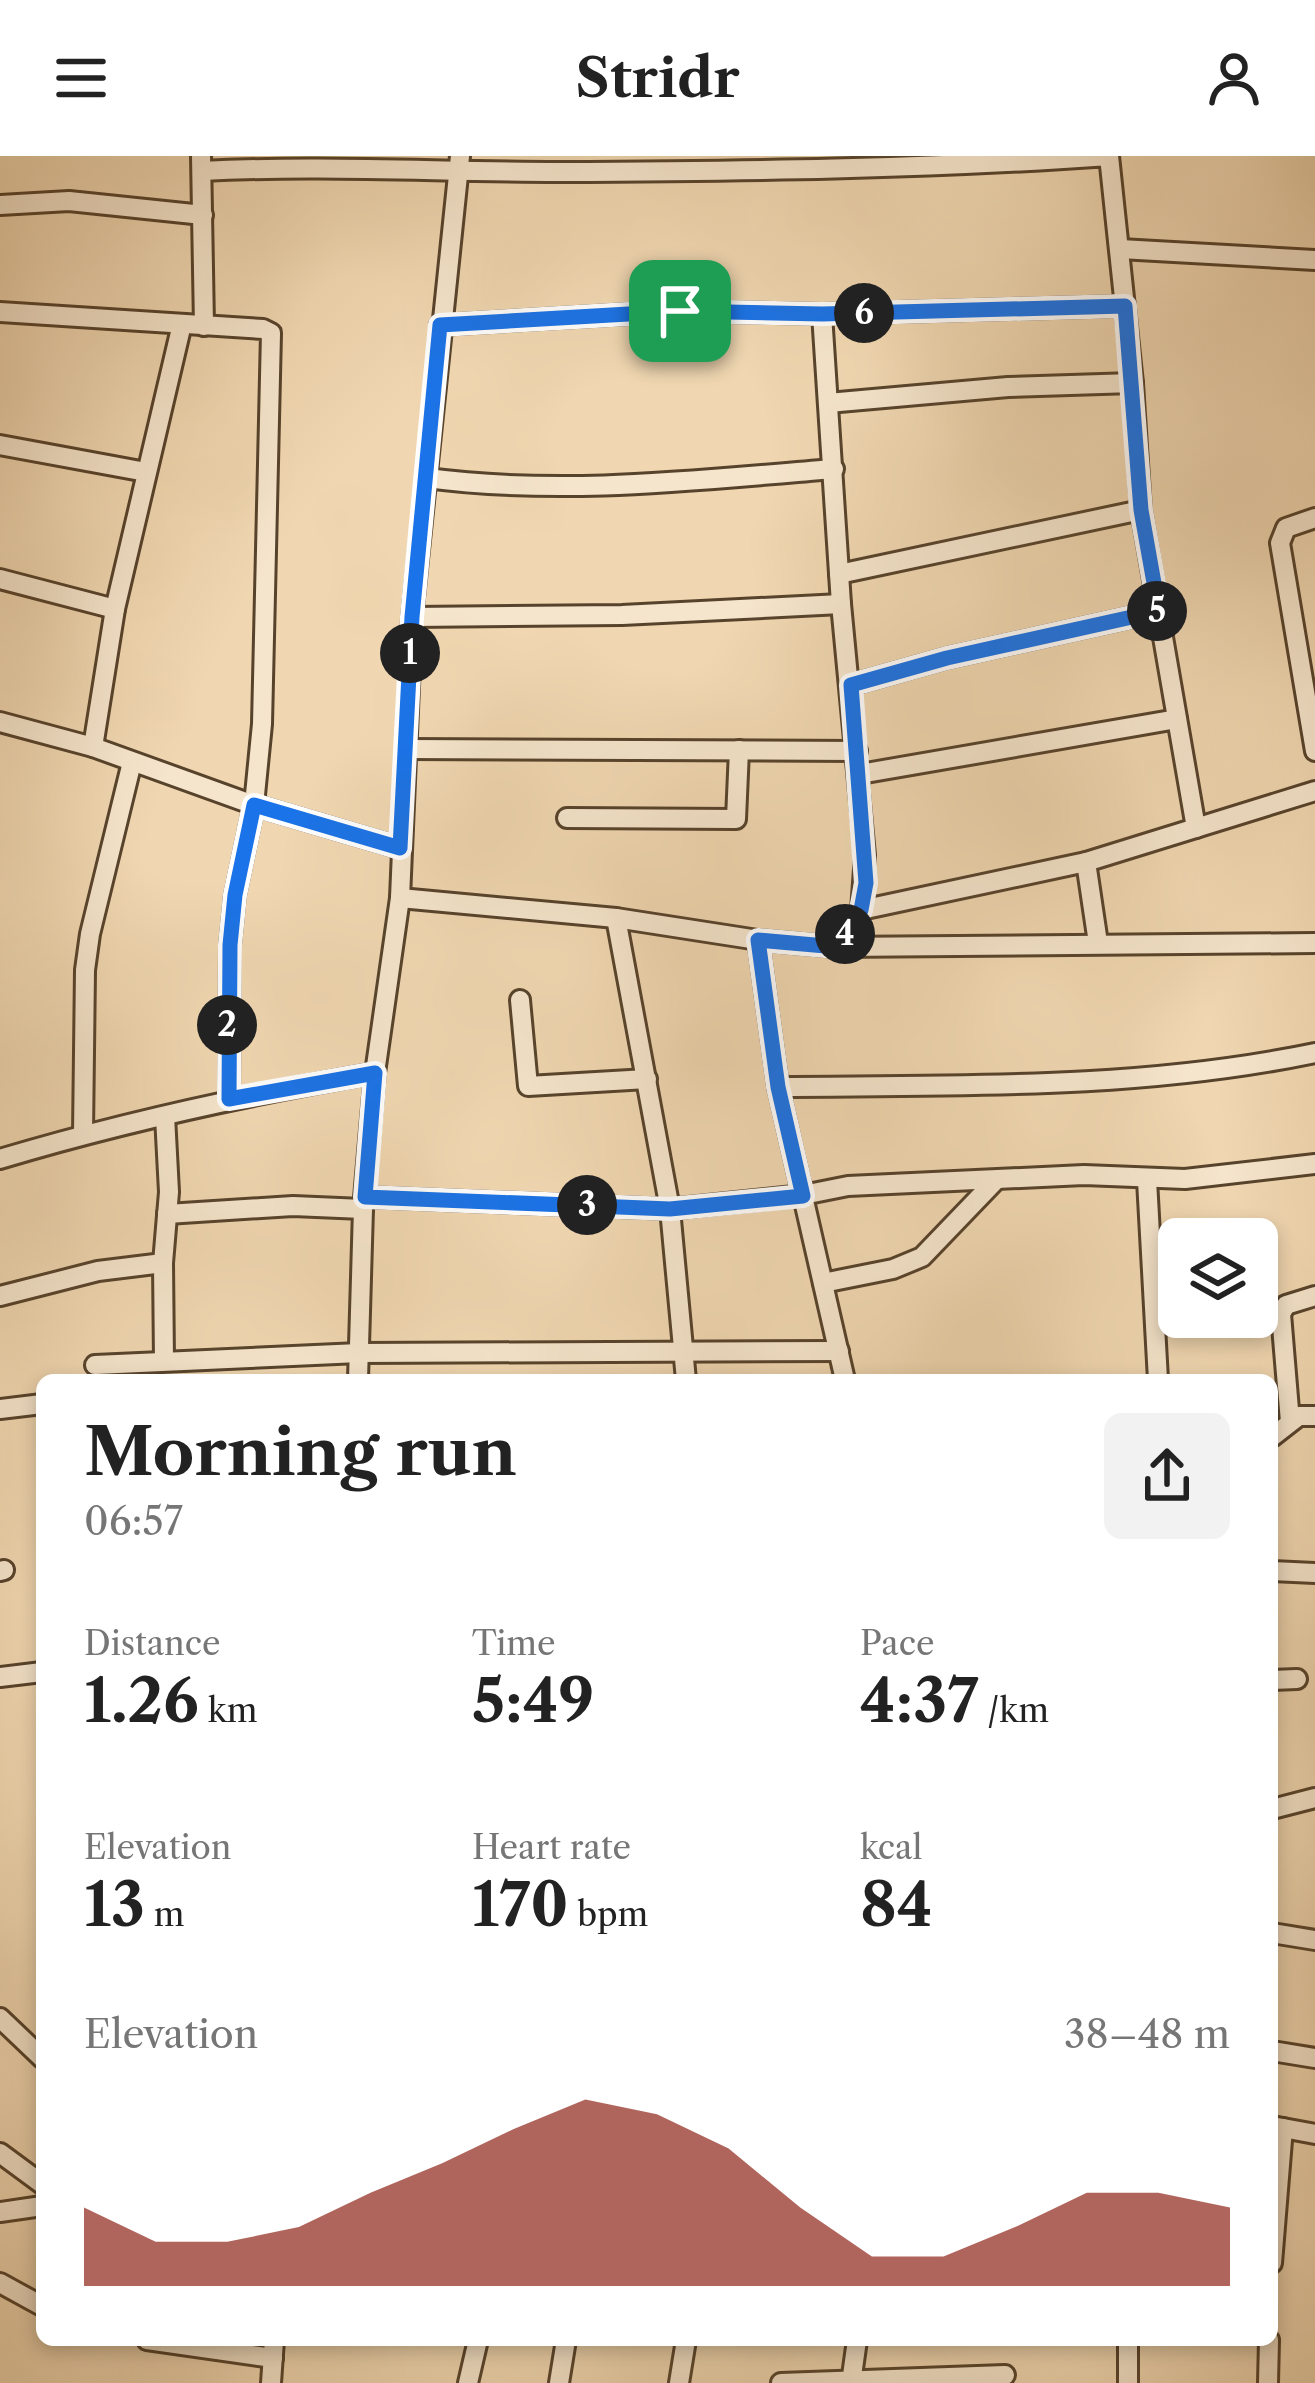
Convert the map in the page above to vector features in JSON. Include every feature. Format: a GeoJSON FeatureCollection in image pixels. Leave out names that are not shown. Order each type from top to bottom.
{"type":"FeatureCollection","features":[{"type":"Feature","properties":{"kind":"street"},"geometry":{"type":"LineString","coordinates":[[204,326],[201,164],[963,167],[1109,156],[1141,510],[1196,828]]}},
{"type":"Feature","properties":{"kind":"street"},"geometry":{"type":"LineString","coordinates":[[358,1374],[364,1203],[375,1073],[400,898],[412,617],[459,164]]}},
{"type":"Feature","properties":{"kind":"street"},"geometry":{"type":"LineString","coordinates":[[0,205],[69,201],[203,215]]}},
{"type":"Feature","properties":{"kind":"street"},"geometry":{"type":"LineString","coordinates":[[1120,250],[1315,260]]}},
{"type":"Feature","properties":{"kind":"street"},"geometry":{"type":"LineString","coordinates":[[440,325],[680,311],[822,314],[1125,306]]}},
{"type":"Feature","properties":{"kind":"street"},"geometry":{"type":"LineString","coordinates":[[0,312],[266,330],[272,337],[262,724],[254,805],[230,945],[229,1099]]}},
{"type":"Feature","properties":{"kind":"street"},"geometry":{"type":"LineString","coordinates":[[822,314],[841,604],[866,855],[861,910],[837,947]]}},
{"type":"Feature","properties":{"kind":"street"},"geometry":{"type":"LineString","coordinates":[[93,747],[116,609],[182,324]]}},
{"type":"Feature","properties":{"kind":"street"},"geometry":{"type":"LineString","coordinates":[[828,403],[1133,382]]}},
{"type":"Feature","properties":{"kind":"street"},"geometry":{"type":"LineString","coordinates":[[0,445],[146,472]]}},
{"type":"Feature","properties":{"kind":"street"},"geometry":{"type":"LineString","coordinates":[[427,478],[595,488],[834,470]]}},
{"type":"Feature","properties":{"kind":"street"},"geometry":{"type":"LineString","coordinates":[[839,574],[1141,510]]}},
{"type":"Feature","properties":{"kind":"street"},"geometry":{"type":"LineString","coordinates":[[1315,518],[1286,528],[1280,543],[1307,655],[1315,751]]}},
{"type":"Feature","properties":{"kind":"street"},"geometry":{"type":"LineString","coordinates":[[0,579],[116,609]]}},
{"type":"Feature","properties":{"kind":"street"},"geometry":{"type":"LineString","coordinates":[[412,617],[622,615],[841,604]]}},
{"type":"Feature","properties":{"kind":"street"},"geometry":{"type":"LineString","coordinates":[[851,685],[947,658],[1159,611]]}},
{"type":"Feature","properties":{"kind":"street"},"geometry":{"type":"LineString","coordinates":[[860,774],[1177,718]]}},
{"type":"Feature","properties":{"kind":"street"},"geometry":{"type":"LineString","coordinates":[[0,722],[93,747],[254,805],[400,848]]}},
{"type":"Feature","properties":{"kind":"street"},"geometry":{"type":"LineString","coordinates":[[406,749],[857,751]]}},
{"type":"Feature","properties":{"kind":"street"},"geometry":{"type":"LineString","coordinates":[[567,818],[736,819],[739,750]]}},
{"type":"Feature","properties":{"kind":"street"},"geometry":{"type":"LineString","coordinates":[[83,1134],[90,934],[132,762]]}},
{"type":"Feature","properties":{"kind":"street"},"geometry":{"type":"LineString","coordinates":[[861,910],[1086,862],[1315,791]]}},
{"type":"Feature","properties":{"kind":"street"},"geometry":{"type":"LineString","coordinates":[[1086,862],[1098,944]]}},
{"type":"Feature","properties":{"kind":"street"},"geometry":{"type":"LineString","coordinates":[[400,898],[616,918],[837,947],[1315,943]]}},
{"type":"Feature","properties":{"kind":"street"},"geometry":{"type":"LineString","coordinates":[[616,918],[670,1209],[686,1374]]}},
{"type":"Feature","properties":{"kind":"street"},"geometry":{"type":"LineString","coordinates":[[758,940],[778,1087],[844,1374]]}},
{"type":"Feature","properties":{"kind":"street"},"geometry":{"type":"LineString","coordinates":[[520,1000],[527,1086],[647,1079]]}},
{"type":"Feature","properties":{"kind":"street"},"geometry":{"type":"LineString","coordinates":[[778,1087],[1116,1081],[1204,1073],[1315,1053]]}},
{"type":"Feature","properties":{"kind":"street"},"geometry":{"type":"LineString","coordinates":[[0,1159],[229,1099],[375,1073]]}},
{"type":"Feature","properties":{"kind":"street"},"geometry":{"type":"LineString","coordinates":[[164,1360],[165,1116]]}},
{"type":"Feature","properties":{"kind":"street"},"geometry":{"type":"LineString","coordinates":[[167,1214],[364,1203],[670,1209],[803,1196],[848,1186],[1084,1175],[1147,1180],[1315,1164]]}},
{"type":"Feature","properties":{"kind":"street"},"geometry":{"type":"LineString","coordinates":[[1147,1180],[1159,1374]]}},
{"type":"Feature","properties":{"kind":"street"},"geometry":{"type":"LineString","coordinates":[[823,1283],[893,1269],[922,1257],[995,1181]]}},
{"type":"Feature","properties":{"kind":"street"},"geometry":{"type":"LineString","coordinates":[[0,1296],[98,1271],[163,1263]]}},
{"type":"Feature","properties":{"kind":"street"},"geometry":{"type":"LineString","coordinates":[[1290,1421],[1281,1314],[1286,1305],[1315,1296]]}},
{"type":"Feature","properties":{"kind":"street"},"geometry":{"type":"LineString","coordinates":[[95,1364],[358,1354],[839,1351]]}},
{"type":"Feature","properties":{"kind":"street"},"geometry":{"type":"LineString","coordinates":[[0,1409],[36,1405]]}},
{"type":"Feature","properties":{"kind":"street"},"geometry":{"type":"LineString","coordinates":[[1278,1432],[1299,1416],[1315,1416]]}},
{"type":"Feature","properties":{"kind":"street"},"geometry":{"type":"LineString","coordinates":[[1278,1571],[1315,1573]]}},
{"type":"Feature","properties":{"kind":"street"},"geometry":{"type":"LineString","coordinates":[[0,1677],[36,1673]]}},
{"type":"Feature","properties":{"kind":"street"},"geometry":{"type":"LineString","coordinates":[[1278,1680],[1297,1679]]}},
{"type":"Feature","properties":{"kind":"street"},"geometry":{"type":"LineString","coordinates":[[1278,1807],[1315,1798]]}},
{"type":"Feature","properties":{"kind":"street"},"geometry":{"type":"LineString","coordinates":[[1278,1935],[1315,1940]]}},
{"type":"Feature","properties":{"kind":"street"},"geometry":{"type":"LineString","coordinates":[[0,2018],[36,2052]]}},
{"type":"Feature","properties":{"kind":"street"},"geometry":{"type":"LineString","coordinates":[[1278,2052],[1315,2058]]}},
{"type":"Feature","properties":{"kind":"street"},"geometry":{"type":"LineString","coordinates":[[1278,2127],[1315,2134]]}},
{"type":"Feature","properties":{"kind":"street"},"geometry":{"type":"LineString","coordinates":[[0,2152],[36,2179]]}},
{"type":"Feature","properties":{"kind":"street"},"geometry":{"type":"LineString","coordinates":[[0,2212],[36,2207]]}},
{"type":"Feature","properties":{"kind":"street"},"geometry":{"type":"LineString","coordinates":[[0,2283],[36,2303]]}},
{"type":"Feature","properties":{"kind":"street"},"geometry":{"type":"LineString","coordinates":[[230,2346],[273,2349],[271,2383]]}},
{"type":"Feature","properties":{"kind":"street"},"geometry":{"type":"LineString","coordinates":[[468,2383],[477,2346]]}},
{"type":"Feature","properties":{"kind":"street"},"geometry":{"type":"LineString","coordinates":[[559,2383],[565,2346]]}},
{"type":"Feature","properties":{"kind":"street"},"geometry":{"type":"LineString","coordinates":[[679,2383],[685,2346]]}},
{"type":"Feature","properties":{"kind":"street"},"geometry":{"type":"LineString","coordinates":[[851,2381],[856,2346]]}},
{"type":"Feature","properties":{"kind":"street"},"geometry":{"type":"LineString","coordinates":[[1128,2346],[1128,2383]]}},
{"type":"Feature","properties":{"kind":"street"},"geometry":{"type":"LineString","coordinates":[[1268,2383],[1269,2346]]}},
{"type":"Feature","properties":{"kind":"street"},"geometry":{"type":"LineString","coordinates":[[781,2383],[1005,2375]]}},
{"type":"Feature","properties":{"kind":"route"},"geometry":{"type":"LineString","coordinates":[[1125,306],[1141,510],[1159,611],[947,658],[851,685],[866,855],[861,910],[837,947],[758,940],[778,1087],[803,1196],[670,1209],[365,1197],[375,1073],[229,1099],[230,945],[254,805],[400,848],[412,617],[440,325],[680,311],[822,314],[1125,306]]}}]}
